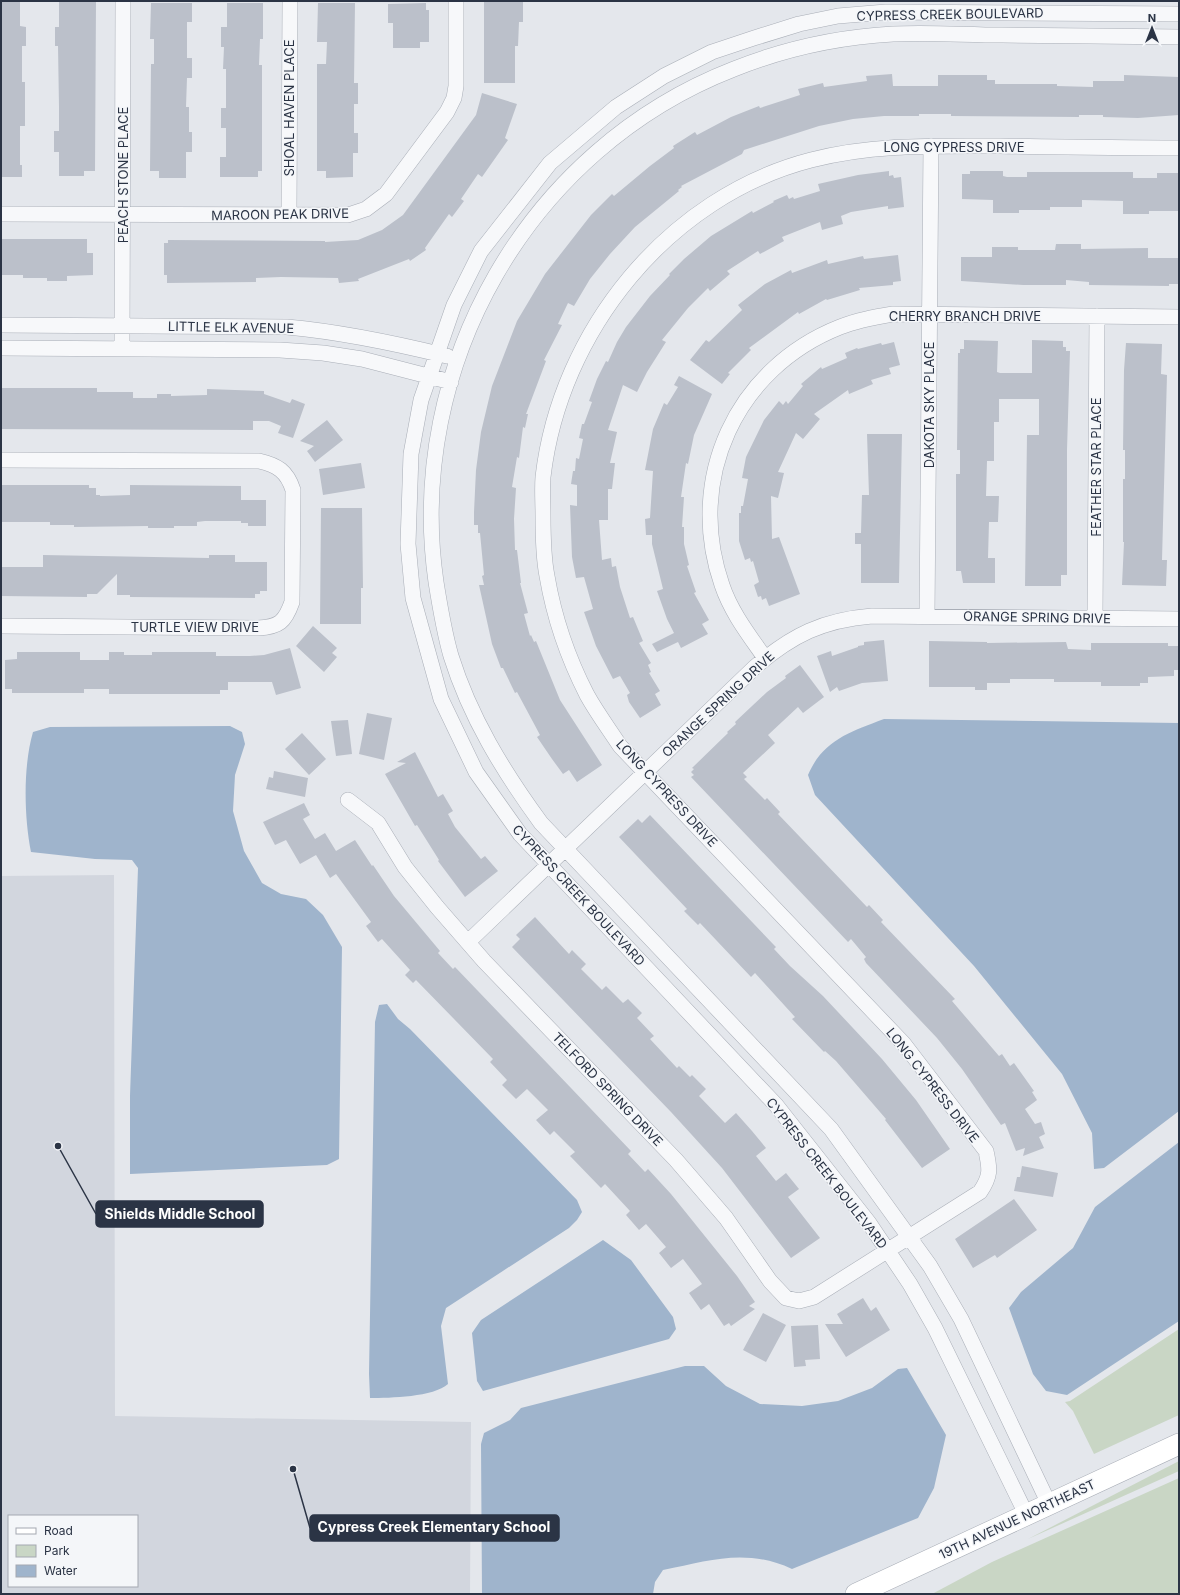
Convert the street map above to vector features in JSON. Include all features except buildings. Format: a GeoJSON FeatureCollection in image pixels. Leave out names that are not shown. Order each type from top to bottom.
{"type":"FeatureCollection","features":[{"type":"Feature","properties":{"kind":"street","name":"PEACH STONE PLACE"},"geometry":{"type":"LineString","coordinates":[[122,349],[123,1]]}},
{"type":"Feature","properties":{"kind":"street","name":"SHOAL HAVEN PLACE"},"geometry":{"type":"LineString","coordinates":[[289,215],[290,1]]}},
{"type":"Feature","properties":{"kind":"street","name":"MAROON PEAK DRIVE"},"geometry":{"type":"LineString","coordinates":[[1,214],[348,215],[366,209],[386,194],[447,112],[454,98],[456,86],[456,1]]}},
{"type":"Feature","properties":{"kind":"street","name":"CYPRESS CREEK BOULEVARD"},"geometry":{"type":"LineString","coordinates":[[1026,1514],[935,1328],[910,1284],[869,1223],[776,1105],[520,834],[476,772],[441,699],[413,598],[408,544],[408,501],[411,454],[421,400],[429,376],[454,305],[481,251],[550,163],[587,130],[616,107],[664,76],[712,52],[799,24],[838,16],[886,12],[917,6],[1179,14]]}},
{"type":"Feature","properties":{"kind":"street"},"geometry":{"type":"LineString","coordinates":[[917,6],[918,34]]}},
{"type":"Feature","properties":{"kind":"street","name":"CYPRESS CREEK BOULEVARD"},"geometry":{"type":"LineString","coordinates":[[1048,1504],[961,1319],[930,1266],[831,1129],[540,823],[508,778],[483,734],[466,696],[450,654],[439,602],[433,558],[430,517],[433,464],[444,402],[463,342],[481,301],[527,225],[590,159],[621,133],[686,90],[735,68],[809,45],[844,39],[893,34],[1179,37]]}},
{"type":"Feature","properties":{"kind":"street","name":"LONG CYPRESS DRIVE"},"geometry":{"type":"LineString","coordinates":[[888,1250],[980,1192],[987,1181],[990,1168],[986,1151],[904,1044],[620,746],[589,698],[572,664],[558,623],[546,574],[543,529],[543,479],[550,435],[566,384],[601,315],[622,286],[652,252],[678,229],[710,206],[743,186],[774,172],[810,160],[856,150],[907,146],[1179,148]]}},
{"type":"Feature","properties":{"kind":"street","name":"DAKOTA SKY PLACE"},"geometry":{"type":"LineString","coordinates":[[927,616],[931,146]]}},
{"type":"Feature","properties":{"kind":"street","name":"CHERRY BRANCH DRIVE"},"geometry":{"type":"LineString","coordinates":[[765,658],[744,628],[722,587],[712,546],[710,510],[713,479],[719,452],[727,433],[750,394],[767,375],[790,355],[819,336],[841,326],[870,318],[893,314],[1179,317]]}},
{"type":"Feature","properties":{"kind":"street","name":"FEATHER STAR PLACE"},"geometry":{"type":"LineString","coordinates":[[1095,618],[1097,316]]}},
{"type":"Feature","properties":{"kind":"street","name":"LITTLE ELK AVENUE"},"geometry":{"type":"LineString","coordinates":[[1,325],[287,326],[332,331],[372,338],[458,358]]}},
{"type":"Feature","properties":{"kind":"street","name":"LITTLE ELK AVENUE"},"geometry":{"type":"LineString","coordinates":[[1,348],[280,350],[323,353],[362,360],[450,382]]}},
{"type":"Feature","properties":{"kind":"street","name":"TURTLE VIEW DRIVE"},"geometry":{"type":"LineString","coordinates":[[1,460],[259,461],[274,464],[283,470],[289,479],[293,490],[292,602],[287,617],[279,624],[269,628],[1,626]]}},
{"type":"Feature","properties":{"kind":"street","name":"ORANGE SPRING DRIVE"},"geometry":{"type":"LineString","coordinates":[[468,942],[765,658],[776,649],[806,631],[850,618],[872,616],[1179,619]]}},
{"type":"Feature","properties":{"kind":"street","name":"TELFORD SPRING DRIVE"},"geometry":{"type":"LineString","coordinates":[[348,800],[378,823],[405,866],[437,907],[468,942],[676,1160],[726,1218],[770,1281],[786,1298],[799,1301],[814,1297],[888,1250]]}},
{"type":"Feature","properties":{"kind":"street","name":"19TH AVENUE NORTHEAST"},"geometry":{"type":"LineString","coordinates":[[856,1594],[1179,1444]]}},
{"type":"Feature","properties":{"kind":"shaded area"},"geometry":{"type":"Polygon","coordinates":[[[114,875],[115,1416],[471,1422],[470,1594],[1,1594],[1,876],[114,875]]]}},
{"type":"Feature","properties":{"kind":"green space"},"geometry":{"type":"Polygon","coordinates":[[[1179,1329],[1179,1415],[1094,1454],[1073,1411],[1065,1402],[1070,1401],[1179,1329]]]}},
{"type":"Feature","properties":{"kind":"green space"},"geometry":{"type":"Polygon","coordinates":[[[1179,1461],[1179,1471],[1028,1539],[1179,1461]]]}},
{"type":"Feature","properties":{"kind":"green space"},"geometry":{"type":"Polygon","coordinates":[[[1179,1478],[1179,1594],[932,1594],[992,1562],[1179,1478]]]}},
{"type":"Feature","properties":{"kind":"water"},"geometry":{"type":"Polygon","coordinates":[[[884,719],[1179,723],[1179,1111],[1104,1168],[1094,1169],[1092,1133],[1062,1074],[974,966],[815,795],[808,775],[821,753],[830,745],[849,733],[884,719]]]}},
{"type":"Feature","properties":{"kind":"water"},"geometry":{"type":"Polygon","coordinates":[[[230,726],[242,732],[245,744],[235,775],[233,811],[244,851],[262,883],[281,894],[306,899],[323,915],[342,947],[339,1159],[327,1165],[130,1174],[130,1096],[138,868],[132,860],[95,859],[31,852],[26,808],[27,760],[30,745],[33,732],[50,727],[230,726]]]}},
{"type":"Feature","properties":{"kind":"water"},"geometry":{"type":"Polygon","coordinates":[[[387,1004],[398,1019],[410,1029],[577,1200],[582,1212],[569,1228],[446,1308],[441,1326],[448,1384],[433,1392],[411,1396],[370,1398],[369,1374],[375,1022],[379,1005],[387,1004]]]}},
{"type":"Feature","properties":{"kind":"water"},"geometry":{"type":"Polygon","coordinates":[[[1179,1142],[1179,1321],[1067,1395],[1046,1391],[1033,1374],[1009,1308],[1021,1292],[1073,1248],[1095,1207],[1179,1142]]]}},
{"type":"Feature","properties":{"kind":"water"},"geometry":{"type":"Polygon","coordinates":[[[603,1240],[631,1260],[673,1317],[676,1329],[669,1339],[483,1391],[477,1381],[472,1333],[481,1320],[603,1240]]]}},
{"type":"Feature","properties":{"kind":"water"},"geometry":{"type":"Polygon","coordinates":[[[685,1366],[704,1366],[726,1386],[760,1404],[802,1406],[838,1401],[872,1388],[898,1369],[907,1368],[946,1435],[934,1488],[918,1518],[792,1569],[759,1559],[744,1557],[713,1560],[663,1570],[655,1582],[653,1594],[482,1594],[481,1444],[484,1433],[510,1420],[521,1408],[685,1366]]]}},
{"type":"Feature","properties":{"kind":"place","name":"Shields Middle School"},"geometry":{"type":"Point","coordinates":[58,1146]}},
{"type":"Feature","properties":{"kind":"place","name":"Cypress Creek Elementary School"},"geometry":{"type":"Point","coordinates":[293,1469]}}]}
